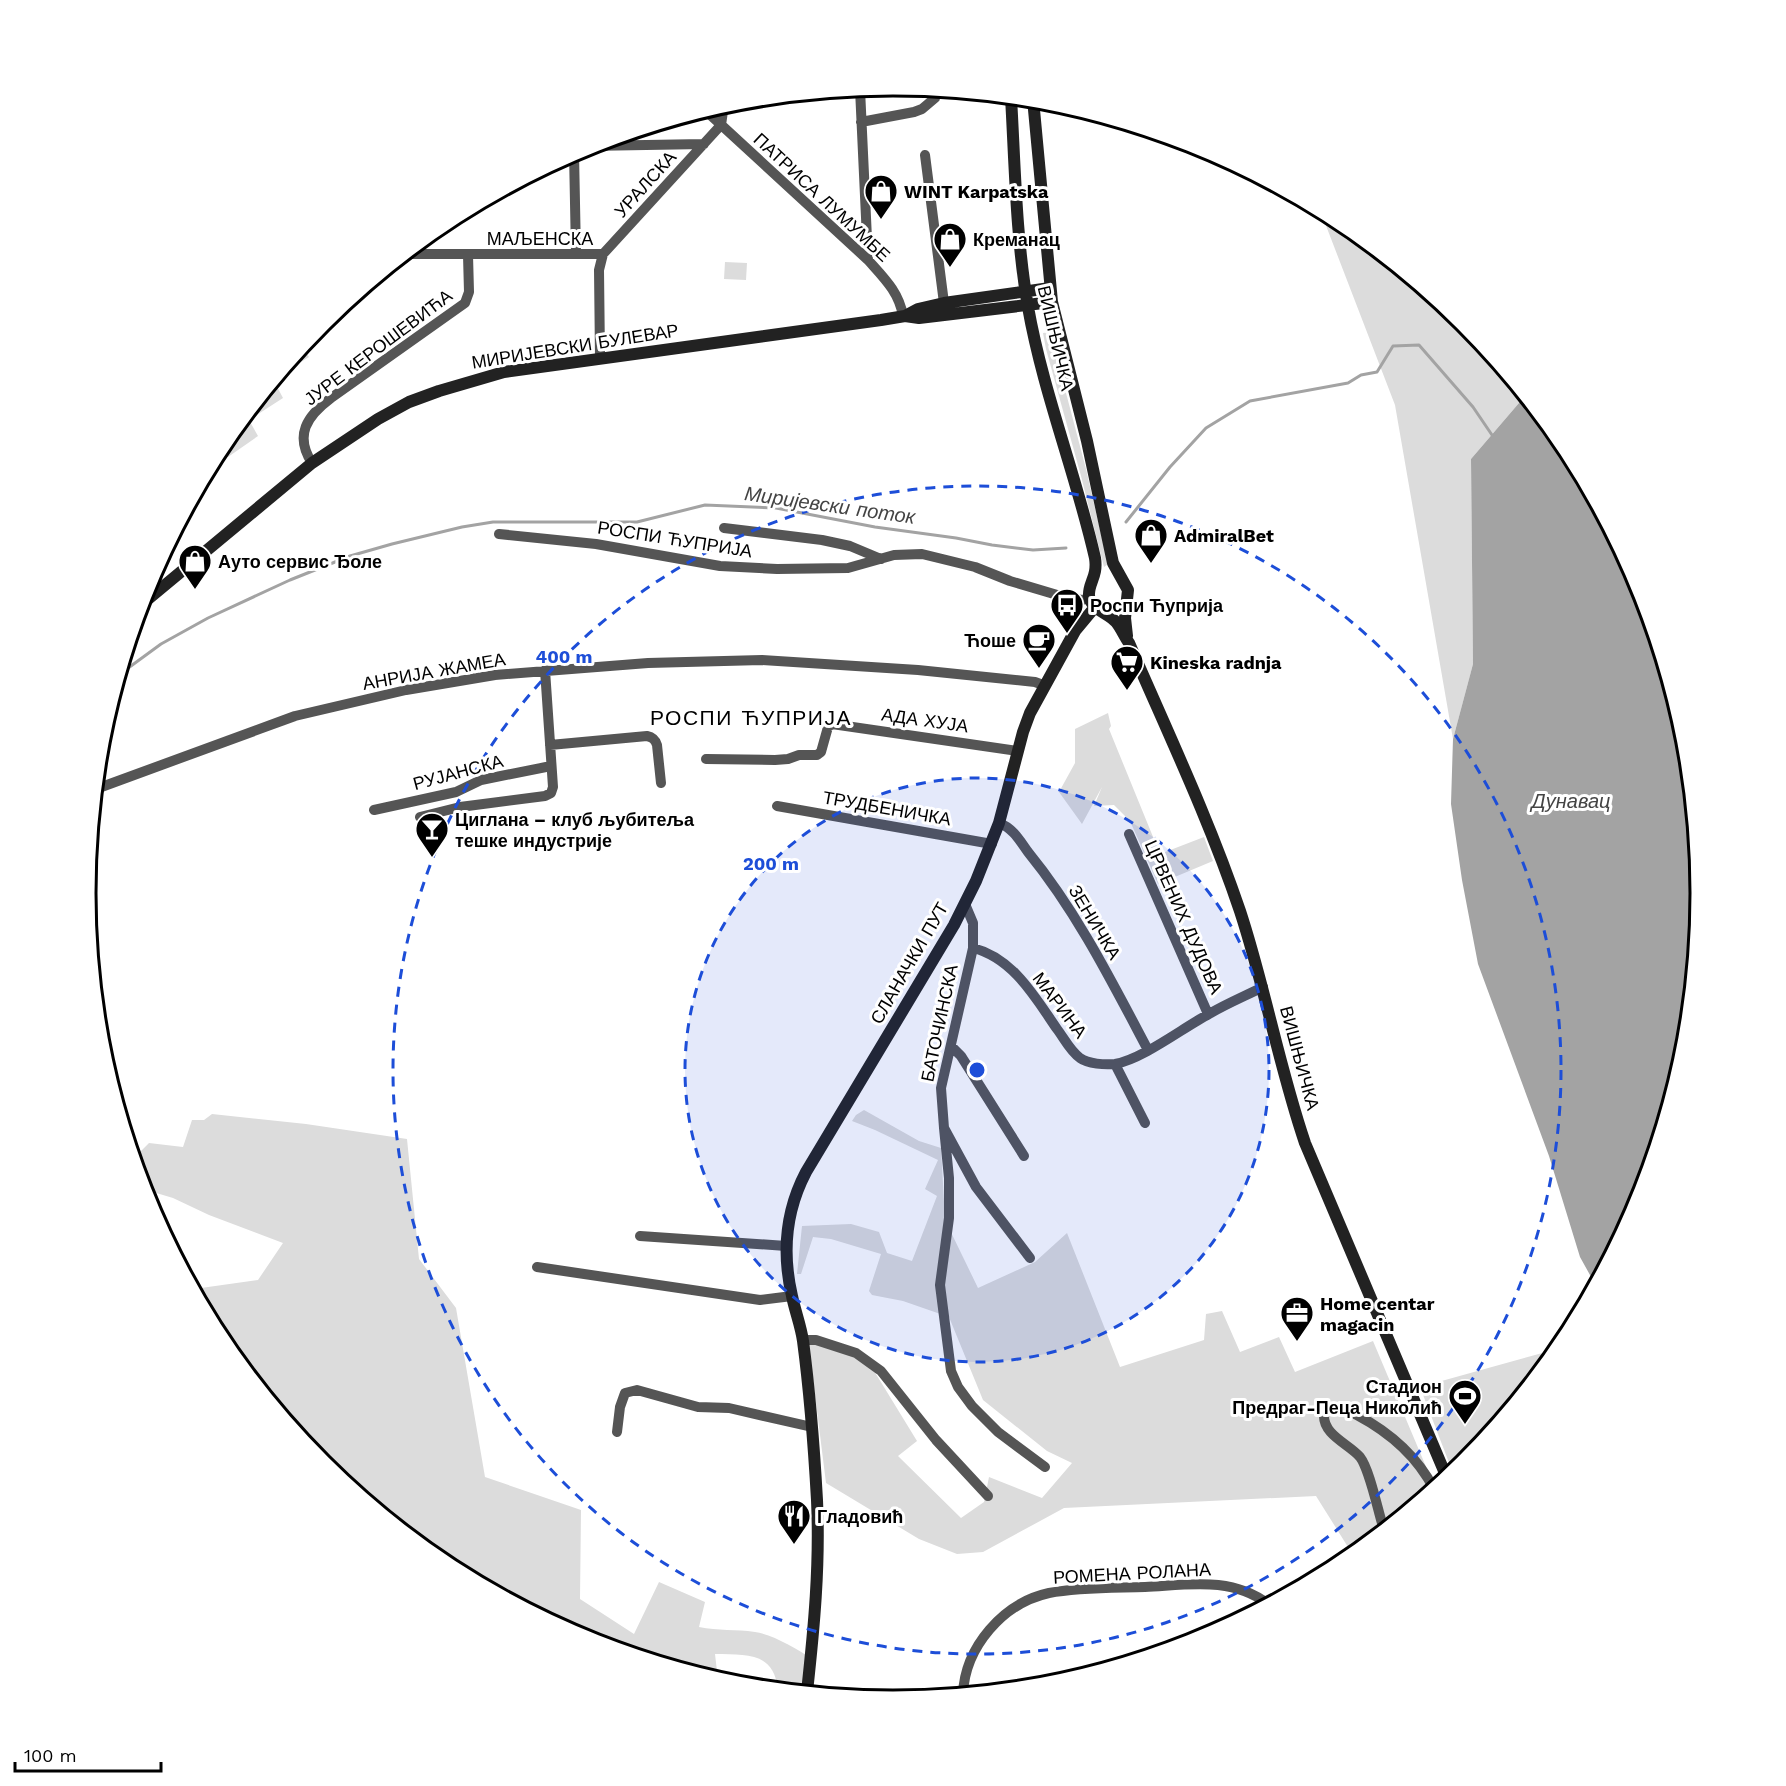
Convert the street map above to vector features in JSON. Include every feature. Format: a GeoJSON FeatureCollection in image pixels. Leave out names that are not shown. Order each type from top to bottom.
{"type":"FeatureCollection","features":[{"type":"Feature","properties":{"kind":"street"},"geometry":{"type":"LineString","coordinates":[[860,97],[868,260]]}},
{"type":"Feature","properties":{"kind":"street"},"geometry":{"type":"LineString","coordinates":[[861,122],[922,110],[935,98]]}},
{"type":"Feature","properties":{"kind":"street","name":"ВИШЊИЧКА"},"geometry":{"type":"LineString","coordinates":[[1011,105],[1017,199],[1028,305],[1044,374],[1089,530],[1096,565],[1089,592],[1096,606],[1116,623],[1129,643],[1224,867],[1263,987],[1293,1107],[1313,1163],[1443,1469]]}},
{"type":"Feature","properties":{"kind":"street","name":"ВИШЊИЧКА"},"geometry":{"type":"LineString","coordinates":[[1034,109],[1052,302],[1087,441],[1113,563],[1128,590],[1126,627],[1129,643]]}},
{"type":"Feature","properties":{"kind":"street"},"geometry":{"type":"LineString","coordinates":[[721,125],[723,115]]}},
{"type":"Feature","properties":{"kind":"street","name":"ПАТРИСА ЛУМУМБЕ"},"geometry":{"type":"LineString","coordinates":[[712,117],[868,260],[892,286],[900,300],[904,316]]}},
{"type":"Feature","properties":{"kind":"street","name":"УРАЛСКА"},"geometry":{"type":"LineString","coordinates":[[603,254],[721,125]]}},
{"type":"Feature","properties":{"kind":"street"},"geometry":{"type":"LineString","coordinates":[[618,145],[704,144]]}},
{"type":"Feature","properties":{"kind":"street"},"geometry":{"type":"LineString","coordinates":[[925,155],[944,303]]}},
{"type":"Feature","properties":{"kind":"street"},"geometry":{"type":"LineString","coordinates":[[574,163],[576,254]]}},
{"type":"Feature","properties":{"kind":"street","name":"МАЉЕНСКА"},"geometry":{"type":"LineString","coordinates":[[417,254],[603,254]]}},
{"type":"Feature","properties":{"kind":"street"},"geometry":{"type":"LineString","coordinates":[[600,358],[598,270],[603,254]]}},
{"type":"Feature","properties":{"kind":"street","name":"ЈУРЕ КЕРОШЕВИЋА"},"geometry":{"type":"LineString","coordinates":[[312,463],[304,445],[310,415],[465,303],[469,292],[468,255]]}},
{"type":"Feature","properties":{"kind":"street","name":"МИРИЈЕВСКИ БУЛЕВАР"},"geometry":{"type":"LineString","coordinates":[[904,316],[918,309],[944,303],[1050,288]]}},
{"type":"Feature","properties":{"kind":"street","name":"МИРИЈЕВСКИ БУЛЕВАР"},"geometry":{"type":"LineString","coordinates":[[155,593],[312,463],[378,419],[409,402],[439,391],[504,372],[600,358],[904,316],[919,318],[1052,302]]}},
{"type":"Feature","properties":{"kind":"street"},"geometry":{"type":"LineString","coordinates":[[723,528],[822,540],[850,546],[881,559]]}},
{"type":"Feature","properties":{"kind":"street","name":"РОСПИ ЋУПРИЈА"},"geometry":{"type":"LineString","coordinates":[[500,534],[574,541],[744,568],[848,568],[911,554],[930,556],[975,567],[1010,581],[1096,606]]}},
{"type":"Feature","properties":{"kind":"street"},"geometry":{"type":"LineString","coordinates":[[1093,582],[1108,574],[1122,580]]}},
{"type":"Feature","properties":{"kind":"street"},"geometry":{"type":"LineString","coordinates":[[1096,606],[1115,612],[1127,601]]}},
{"type":"Feature","properties":{"kind":"street","name":"СЛАНАЧКИ ПУТ"},"geometry":{"type":"LineString","coordinates":[[808,1685],[817,1591],[818,1538],[812,1427],[803,1340],[792,1296],[786,1246],[790,1212],[797,1190],[965,904],[999,823],[1024,726],[1044,685],[1082,621],[1096,606]]}},
{"type":"Feature","properties":{"kind":"street","name":"АНРИЈА ЖАМЕА"},"geometry":{"type":"LineString","coordinates":[[103,786],[295,716],[406,690],[495,675],[681,661],[762,660],[918,670],[1035,682],[1044,685]]}},
{"type":"Feature","properties":{"kind":"street"},"geometry":{"type":"LineString","coordinates":[[420,817],[460,807],[544,796],[551,793],[553,788],[545,670]]}},
{"type":"Feature","properties":{"kind":"street","name":"АДА ХУЈА"},"geometry":{"type":"LineString","coordinates":[[706,759],[775,760],[799,755],[817,755],[822,752],[828,727],[832,724],[1018,751]]}},
{"type":"Feature","properties":{"kind":"street"},"geometry":{"type":"LineString","coordinates":[[549,745],[647,735],[655,740],[657,745],[661,783]]}},
{"type":"Feature","properties":{"kind":"street","name":"РУЈАНСКА"},"geometry":{"type":"LineString","coordinates":[[374,810],[456,792],[481,780],[551,765]]}},
{"type":"Feature","properties":{"kind":"street","name":"ТРУДБЕНИЧКА"},"geometry":{"type":"LineString","coordinates":[[777,806],[992,844]]}},
{"type":"Feature","properties":{"kind":"street","name":"ЗЕНИЧКА"},"geometry":{"type":"LineString","coordinates":[[999,823],[1014,833],[1061,895],[1100,960],[1148,1050]]}},
{"type":"Feature","properties":{"kind":"street","name":"ЦРВЕНИХ ДУДОВА"},"geometry":{"type":"LineString","coordinates":[[1129,834],[1208,1014]]}},
{"type":"Feature","properties":{"kind":"street"},"geometry":{"type":"LineString","coordinates":[[965,904],[973,923],[973,948]]}},
{"type":"Feature","properties":{"kind":"street","name":"МАРИНА"},"geometry":{"type":"LineString","coordinates":[[973,948],[994,955],[1014,971],[1080,1059],[1095,1063],[1115,1064],[1148,1050],[1208,1014],[1263,987]]}},
{"type":"Feature","properties":{"kind":"street","name":"БАТОЧИНСКА"},"geometry":{"type":"LineString","coordinates":[[973,948],[941,1088],[944,1128],[976,1187],[1030,1258]]}},
{"type":"Feature","properties":{"kind":"street"},"geometry":{"type":"LineString","coordinates":[[951,1046],[961,1056],[1024,1156]]}},
{"type":"Feature","properties":{"kind":"street"},"geometry":{"type":"LineString","coordinates":[[1115,1064],[1145,1123]]}},
{"type":"Feature","properties":{"kind":"street"},"geometry":{"type":"LineString","coordinates":[[944,1128],[950,1206],[940,1285],[951,1371],[958,1387],[972,1406],[998,1432],[1045,1467]]}},
{"type":"Feature","properties":{"kind":"street"},"geometry":{"type":"LineString","coordinates":[[640,1236],[786,1246]]}},
{"type":"Feature","properties":{"kind":"street"},"geometry":{"type":"LineString","coordinates":[[537,1268],[760,1300],[792,1296]]}},
{"type":"Feature","properties":{"kind":"street"},"geometry":{"type":"LineString","coordinates":[[803,1340],[816,1340],[856,1353],[881,1371],[936,1440],[988,1496]]}},
{"type":"Feature","properties":{"kind":"street"},"geometry":{"type":"LineString","coordinates":[[617,1432],[620,1407],[625,1393],[637,1390],[698,1407],[729,1408],[812,1427]]}},
{"type":"Feature","properties":{"kind":"street"},"geometry":{"type":"LineString","coordinates":[[1382,1522],[1363,1463],[1327,1428],[1324,1420],[1326,1412],[1335,1407],[1347,1410],[1386,1432],[1419,1465],[1429,1482]]}},
{"type":"Feature","properties":{"kind":"street","name":"РОМЕНА РОЛАНА"},"geometry":{"type":"LineString","coordinates":[[964,1686],[971,1659],[983,1637],[1012,1609],[1048,1594],[1206,1583],[1236,1587],[1261,1600]]}},
{"type":"Feature","properties":{"kind":"shaded area"},"geometry":{"type":"Polygon","coordinates":[[[1325,223],[1378,261],[1457,329],[1520,402],[1471,459],[1473,664],[1453,739],[1395,405],[1325,223]]]}},
{"type":"Feature","properties":{"kind":"shaded area"},"geometry":{"type":"Polygon","coordinates":[[[725,262],[747,263],[746,280],[724,279],[725,262]]]}},
{"type":"Feature","properties":{"kind":"shaded area"},"geometry":{"type":"Polygon","coordinates":[[[1050,332],[1108,564],[1104,567],[1046,349],[1043,333],[1050,332]]]}},
{"type":"Feature","properties":{"kind":"shaded area"},"geometry":{"type":"Polygon","coordinates":[[[307,354],[309,357],[298,364],[307,354]]]}},
{"type":"Feature","properties":{"kind":"shaded area"},"geometry":{"type":"Polygon","coordinates":[[[278,388],[283,398],[255,416],[278,388]]]}},
{"type":"Feature","properties":{"kind":"shaded area"},"geometry":{"type":"Polygon","coordinates":[[[250,422],[258,436],[228,457],[230,450],[250,422]]]}},
{"type":"Feature","properties":{"kind":"shaded area"},"geometry":{"type":"Polygon","coordinates":[[[1108,713],[1111,726],[1109,729],[1160,854],[1204,837],[1213,861],[1158,884],[1130,821],[1114,805],[1094,806],[1102,787],[1082,824],[1059,792],[1075,763],[1075,729],[1108,713]]]}},
{"type":"Feature","properties":{"kind":"shaded area"},"geometry":{"type":"Polygon","coordinates":[[[864,1110],[919,1141],[941,1148],[945,1220],[978,1288],[1035,1262],[1067,1233],[1120,1367],[1204,1340],[1206,1314],[1222,1311],[1240,1352],[1279,1337],[1295,1372],[1373,1341],[1432,1480],[1348,1547],[1316,1496],[1064,1508],[983,1552],[957,1554],[919,1539],[826,1483],[808,1339],[868,1361],[917,1441],[898,1456],[961,1518],[984,1502],[989,1477],[1042,1498],[1072,1463],[1047,1451],[983,1400],[949,1317],[903,1301],[872,1295],[869,1291],[881,1254],[831,1239],[813,1237],[801,1274],[797,1274],[802,1226],[851,1224],[879,1232],[887,1253],[912,1261],[937,1196],[925,1189],[938,1160],[852,1121],[864,1110]]]}},
{"type":"Feature","properties":{"kind":"shaded area"},"geometry":{"type":"Polygon","coordinates":[[[212,1114],[306,1124],[407,1139],[419,1259],[456,1308],[485,1477],[581,1510],[580,1599],[634,1634],[659,1582],[705,1602],[699,1627],[762,1633],[784,1642],[811,1658],[808,1685],[776,1681],[764,1661],[747,1655],[715,1654],[717,1670],[687,1663],[637,1648],[540,1608],[450,1556],[408,1525],[329,1457],[261,1378],[230,1336],[201,1288],[258,1280],[283,1243],[155,1193],[139,1153],[149,1143],[183,1147],[192,1120],[204,1120],[212,1114]]]}},
{"type":"Feature","properties":{"kind":"shaded area","name":"Стадион Предраг-Пеца Николић"},"geometry":{"type":"Polygon","coordinates":[[[1544,1353],[1492,1418],[1449,1464],[1420,1387],[1544,1353]]]}},
{"type":"Feature","properties":{"kind":"water","name":"Дунавац"},"geometry":{"type":"Polygon","coordinates":[[[1520,402],[1556,450],[1608,540],[1648,637],[1675,738],[1683,789],[1690,893],[1683,997],[1675,1048],[1648,1149],[1608,1246],[1591,1277],[1580,1257],[1549,1156],[1478,964],[1462,880],[1451,804],[1453,739],[1473,664],[1471,459],[1520,402]]]}},
{"type":"Feature","properties":{"kind":"waterway","name":"Миријевски поток"},"geometry":{"type":"LineString","coordinates":[[1126,522],[1170,467],[1206,428],[1250,401],[1348,383],[1361,375],[1377,372],[1393,346],[1419,345],[1473,407],[1492,435]]}},
{"type":"Feature","properties":{"kind":"waterway","name":"Миријевски поток"},"geometry":{"type":"LineString","coordinates":[[129,668],[161,644],[208,618],[290,580],[350,556],[462,527],[493,522],[637,522],[705,505],[776,508],[875,527],[992,545],[1033,550],[1066,548]]}},
{"type":"Feature","properties":{"kind":"place","name":"WINT Karpatska"},"geometry":{"type":"Point","coordinates":[881,220]}},
{"type":"Feature","properties":{"kind":"place","name":"Креманац"},"geometry":{"type":"Point","coordinates":[950,268]}},
{"type":"Feature","properties":{"kind":"place","name":"AdmiralBet"},"geometry":{"type":"Point","coordinates":[1151,564]}},
{"type":"Feature","properties":{"kind":"place","name":"Ауто сервис Ђоле"},"geometry":{"type":"Point","coordinates":[195,590]}},
{"type":"Feature","properties":{"kind":"place","name":"Роспи Ћуприја"},"geometry":{"type":"Point","coordinates":[1067,634]}},
{"type":"Feature","properties":{"kind":"place","name":"Ћоше"},"geometry":{"type":"Point","coordinates":[1039,669]}},
{"type":"Feature","properties":{"kind":"place","name":"Kineska radnja"},"geometry":{"type":"Point","coordinates":[1127,691]}},
{"type":"Feature","properties":{"kind":"place","name":"Циглана – клуб љубитеља тешке индустрије"},"geometry":{"type":"Point","coordinates":[432,858]}},
{"type":"Feature","properties":{"kind":"place","name":"Home centar magacin"},"geometry":{"type":"Point","coordinates":[1297,1342]}},
{"type":"Feature","properties":{"kind":"place","name":"Стадион Предраг-Пеца Николић"},"geometry":{"type":"Point","coordinates":[1465,1425]}},
{"type":"Feature","properties":{"kind":"place","name":"Гладовић"},"geometry":{"type":"Point","coordinates":[794,1545]}},
{"type":"Feature","properties":{"kind":"district","name":"РОСПИ ЋУПРИЈА"},"geometry":{"type":"Point","coordinates":[751,717]}}]}
